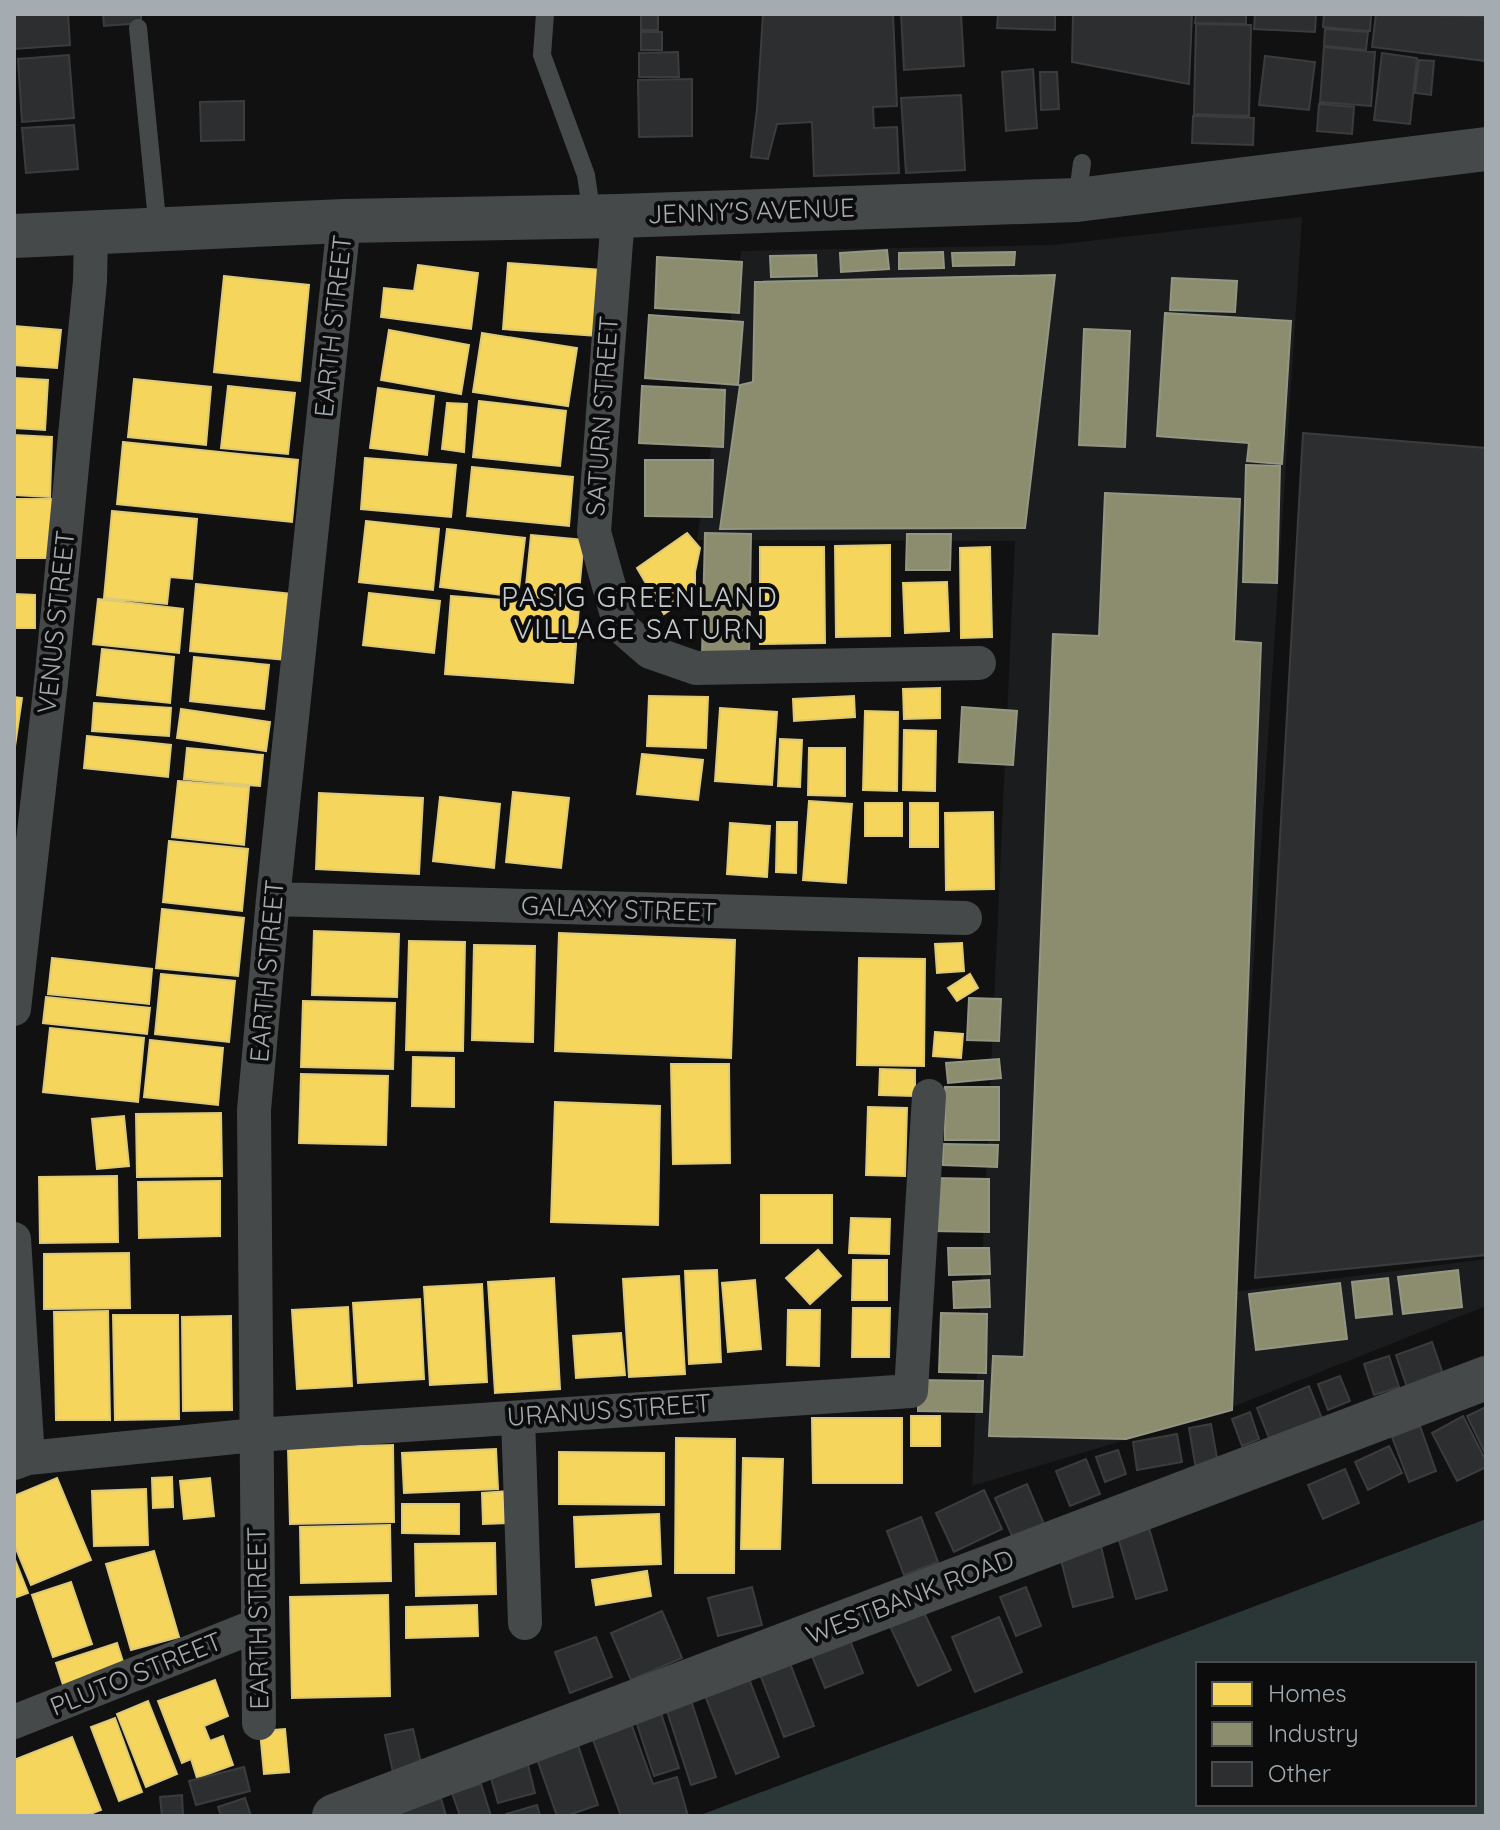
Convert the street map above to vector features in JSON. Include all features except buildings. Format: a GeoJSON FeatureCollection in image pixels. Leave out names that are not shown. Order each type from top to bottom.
{"type":"FeatureCollection","features":[{"type":"Feature","properties":{"kind":"street","name":"JENNY'S AVENUE"},"geometry":{"type":"LineString","coordinates":[[14,236],[344,221],[605,216],[1486,149]]}},
{"type":"Feature","properties":{"kind":"street","name":"SATURN STREET"},"geometry":{"type":"LineString","coordinates":[[605,216],[594,532],[620,626],[650,652],[696,668],[979,663]]}},
{"type":"Feature","properties":{"kind":"street","name":"EARTH STREET"},"geometry":{"type":"LineString","coordinates":[[259,1723],[254,1110],[344,221]]}},
{"type":"Feature","properties":{"kind":"street","name":"VENUS STREET"},"geometry":{"type":"LineString","coordinates":[[14,1009],[53,657],[90,281],[91,234]]}},
{"type":"Feature","properties":{"kind":"street","name":"GALAXY STREET"},"geometry":{"type":"LineString","coordinates":[[273,899],[965,918]]}},
{"type":"Feature","properties":{"kind":"street","name":"URANUS STREET"},"geometry":{"type":"LineString","coordinates":[[21,1461],[256,1435],[911,1391],[929,1096]]}},
{"type":"Feature","properties":{"kind":"street"},"geometry":{"type":"LineString","coordinates":[[14,1239],[21,1461]]}},
{"type":"Feature","properties":{"kind":"street","name":"WESTBANK ROAD"},"geometry":{"type":"LineString","coordinates":[[334,1816],[1486,1378]]}},
{"type":"Feature","properties":{"kind":"street"},"geometry":{"type":"LineString","coordinates":[[518,1418],[525,1623]]}},
{"type":"Feature","properties":{"kind":"street","name":"PLUTO STREET"},"geometry":{"type":"LineString","coordinates":[[14,1722],[258,1625]]}},
{"type":"Feature","properties":{"kind":"lane"},"geometry":{"type":"LineString","coordinates":[[545,14],[542,55],[586,175],[605,216]]}},
{"type":"Feature","properties":{"kind":"lane"},"geometry":{"type":"LineString","coordinates":[[138,28],[158,230]]}},
{"type":"Feature","properties":{"kind":"shaded area"},"geometry":{"type":"Polygon","coordinates":[[[1302,217],[1232,1292],[1486,1259],[1486,1306],[1225,1410],[972,1486],[1015,541],[697,540],[741,251],[1053,245],[1302,217]]]}},
{"type":"Feature","properties":{"kind":"shaded area"},"geometry":{"type":"Polygon","coordinates":[[[1486,1519],[1486,1816],[698,1816],[1486,1519]]]}},
{"type":"Feature","properties":{"kind":"district","name":"PASIG GREENLAND VILLAGE SATURN"},"geometry":{"type":"Point","coordinates":[640,613]}}]}
